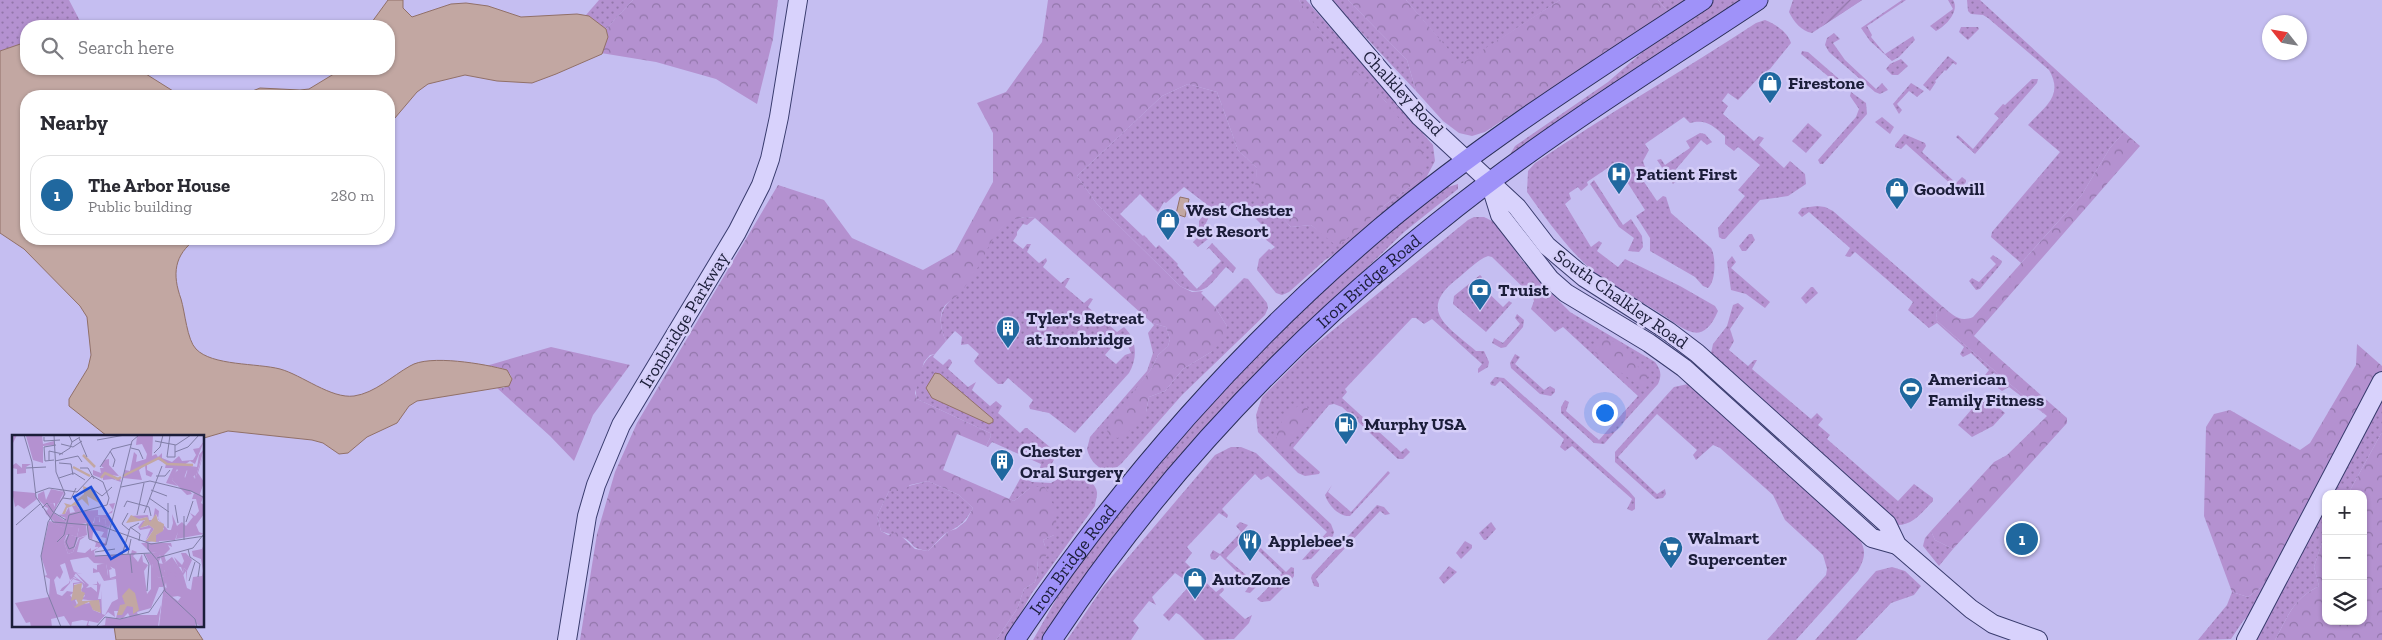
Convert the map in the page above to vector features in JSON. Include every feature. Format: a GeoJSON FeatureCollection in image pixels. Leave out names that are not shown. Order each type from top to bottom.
{"type":"FeatureCollection","features":[{"type":"Feature","properties":{"kind":"main road","name":"Iron Bridge Road"},"geometry":{"type":"LineString","coordinates":[[1015,640],[1055,580],[1131,480],[1223,376],[1320,280],[1382,227],[1468,160],[1588,76],[1703,0]]}},
{"type":"Feature","properties":{"kind":"main road","name":"Iron Bridge Road"},"geometry":{"type":"LineString","coordinates":[[1052,640],[1101,570],[1151,504],[1262,379],[1304,337],[1438,222],[1490,183],[1544,143],[1758,0]]}},
{"type":"Feature","properties":{"kind":"street","name":"Ironbridge Parkway"},"geometry":{"type":"LineString","coordinates":[[567,640],[587,516],[607,454],[621,425],[738,232],[761,184],[779,117],[798,0]]}},
{"type":"Feature","properties":{"kind":"street","name":"Chalkley Road"},"geometry":{"type":"LineString","coordinates":[[1320,0],[1420,117],[1468,160],[1490,183]]}},
{"type":"Feature","properties":{"kind":"street","name":"South Chalkley Road"},"geometry":{"type":"LineString","coordinates":[[1490,183],[1500,215],[1550,279],[1584,305],[1667,354],[1872,538],[1898,545],[1971,610],[1993,624],[2038,640]]}},
{"type":"Feature","properties":{"kind":"street"},"geometry":{"type":"LineString","coordinates":[[2246,640],[2382,381]]}},
{"type":"Feature","properties":{"kind":"green space"},"geometry":{"type":"Polygon","coordinates":[[[0,0],[69,0],[79,20],[20,20],[20,44],[0,51],[0,0]]]}},
{"type":"Feature","properties":{"kind":"green space"},"geometry":{"type":"Polygon","coordinates":[[[599,0],[633,0],[606,29],[586,15],[599,0]]]}},
{"type":"Feature","properties":{"kind":"green space"},"geometry":{"type":"Polygon","coordinates":[[[633,0],[778,0],[773,39],[757,104],[716,79],[656,62],[601,53],[608,37],[606,29],[633,0]]]}},
{"type":"Feature","properties":{"kind":"green space"},"geometry":{"type":"Polygon","coordinates":[[[1048,0],[1299,0],[1318,28],[1386,102],[1400,120],[1427,160],[1424,172],[1419,180],[1381,208],[1341,244],[1334,244],[1311,225],[1291,227],[1255,188],[1257,168],[1238,150],[1217,92],[1188,84],[1162,96],[1077,176],[1097,204],[1180,286],[1192,292],[1203,291],[1201,293],[1215,307],[1227,326],[1223,340],[1211,352],[1183,369],[1165,391],[1149,397],[1146,412],[1130,430],[1118,438],[1111,437],[1107,431],[1112,419],[1152,368],[1158,355],[1168,346],[1170,339],[1166,327],[1152,323],[1035,218],[1022,218],[1011,221],[1003,227],[990,244],[964,288],[944,307],[941,315],[941,324],[946,341],[935,354],[930,355],[924,362],[915,393],[917,399],[990,433],[991,436],[986,446],[957,434],[943,470],[1014,501],[1030,488],[1044,486],[1053,503],[1056,529],[1054,535],[1043,540],[1049,551],[1045,557],[1037,560],[1038,572],[1035,582],[1024,589],[1017,609],[996,640],[580,640],[597,534],[615,472],[637,423],[778,185],[824,200],[852,238],[923,270],[955,252],[993,182],[993,133],[977,103],[1006,92],[1042,42],[1048,0]],[[928,481],[910,485],[903,491],[889,491],[877,516],[881,531],[888,535],[897,532],[915,549],[928,551],[949,531],[956,529],[966,521],[973,508],[959,495],[928,481]]]}},
{"type":"Feature","properties":{"kind":"green space"},"geometry":{"type":"Polygon","coordinates":[[[1299,0],[1306,0],[1433,145],[1435,161],[1425,180],[1348,246],[1325,260],[1289,292],[1282,295],[1276,293],[1257,270],[1259,259],[1269,249],[1271,250],[1275,247],[1260,235],[1266,229],[1248,211],[1243,216],[1227,209],[1220,209],[1211,213],[1204,227],[1208,239],[1198,247],[1193,242],[1199,236],[1199,221],[1210,207],[1184,187],[1166,203],[1164,202],[1158,212],[1140,194],[1120,214],[1156,248],[1159,245],[1178,264],[1183,274],[1197,289],[1213,273],[1211,271],[1221,261],[1209,248],[1206,250],[1212,243],[1236,268],[1233,273],[1226,267],[1206,288],[1195,291],[1188,290],[1180,286],[1097,204],[1077,176],[1162,96],[1188,84],[1217,92],[1238,150],[1257,168],[1256,188],[1291,227],[1311,225],[1322,233],[1381,208],[1419,180],[1386,102],[1348,65],[1308,17],[1299,0]]]}},
{"type":"Feature","properties":{"kind":"green space"},"geometry":{"type":"Polygon","coordinates":[[[1331,0],[1348,0],[1407,60],[1416,91],[1331,0]]]}},
{"type":"Feature","properties":{"kind":"green space"},"geometry":{"type":"Polygon","coordinates":[[[1348,0],[1406,0],[1461,64],[1560,0],[1658,0],[1669,13],[1573,78],[1561,82],[1485,132],[1472,136],[1459,133],[1443,121],[1416,91],[1407,60],[1348,0]]]}},
{"type":"Feature","properties":{"kind":"green space"},"geometry":{"type":"Polygon","coordinates":[[[1406,0],[1560,0],[1461,65],[1406,0]]]}},
{"type":"Feature","properties":{"kind":"green space"},"geometry":{"type":"Polygon","coordinates":[[[1658,0],[1689,0],[1669,13],[1658,0]]]}},
{"type":"Feature","properties":{"kind":"green space"},"geometry":{"type":"Polygon","coordinates":[[[1711,0],[1744,0],[1509,156],[1515,146],[1608,82],[1678,21],[1711,0]]]}},
{"type":"Feature","properties":{"kind":"green space"},"geometry":{"type":"Polygon","coordinates":[[[1793,0],[1862,0],[1812,33],[1801,28],[1791,16],[1789,12],[1793,0]]]}},
{"type":"Feature","properties":{"kind":"green space"},"geometry":{"type":"Polygon","coordinates":[[[1849,0],[1862,0],[1821,27],[1824,18],[1849,0]]]}},
{"type":"Feature","properties":{"kind":"green space"},"geometry":{"type":"Polygon","coordinates":[[[1902,0],[1906,0],[1867,26],[1872,35],[1871,37],[1885,54],[1913,36],[1915,40],[1899,57],[1892,61],[1870,41],[1861,28],[1902,0]]]}},
{"type":"Feature","properties":{"kind":"green space"},"geometry":{"type":"Polygon","coordinates":[[[1948,0],[1953,0],[1955,9],[1948,22],[1936,31],[1930,26],[1953,9],[1948,0]]]}},
{"type":"Feature","properties":{"kind":"green space"},"geometry":{"type":"Polygon","coordinates":[[[1967,0],[1980,0],[2124,132],[2110,148],[2081,196],[2021,263],[1991,237],[1992,232],[2060,152],[2028,125],[2050,100],[2054,87],[2053,79],[2049,70],[1988,18],[1983,15],[1971,14],[1968,11],[1967,0]]]}},
{"type":"Feature","properties":{"kind":"green space"},"geometry":{"type":"Polygon","coordinates":[[[1765,20],[1781,29],[1791,43],[1770,69],[1763,73],[1738,100],[1728,93],[1722,101],[1728,106],[1723,114],[1754,141],[1759,136],[1764,138],[1759,145],[1784,168],[1790,161],[1805,174],[1806,184],[1788,196],[1760,200],[1725,239],[1722,239],[1719,237],[1718,228],[1745,196],[1738,190],[1760,165],[1738,147],[1734,151],[1725,144],[1725,136],[1705,122],[1690,123],[1684,117],[1645,144],[1649,150],[1643,161],[1645,167],[1638,173],[1657,201],[1663,196],[1666,197],[1671,213],[1711,248],[1714,257],[1714,269],[1713,280],[1708,288],[1703,286],[1695,277],[1650,251],[1650,238],[1636,216],[1645,210],[1615,163],[1587,182],[1588,185],[1581,191],[1578,187],[1569,193],[1571,199],[1565,204],[1591,247],[1599,241],[1602,243],[1597,251],[1618,267],[1625,259],[1680,286],[1715,306],[1718,311],[1712,323],[1705,330],[1698,333],[1691,332],[1615,288],[1589,268],[1566,244],[1527,192],[1528,171],[1535,163],[1590,127],[1756,23],[1765,20]]]}},
{"type":"Feature","properties":{"kind":"green space"},"geometry":{"type":"Polygon","coordinates":[[[1961,27],[1978,27],[1979,29],[1968,40],[1959,32],[1961,27]]]}},
{"type":"Feature","properties":{"kind":"green space"},"geometry":{"type":"Polygon","coordinates":[[[1834,33],[1840,39],[1833,43],[1845,60],[1876,89],[1882,83],[1888,90],[1880,94],[1875,92],[1829,52],[1825,45],[1827,38],[1834,33]]]}},
{"type":"Feature","properties":{"kind":"green space"},"geometry":{"type":"Polygon","coordinates":[[[1802,51],[1808,52],[1839,79],[1840,86],[1801,54],[1802,51]]]}},
{"type":"Feature","properties":{"kind":"green space"},"geometry":{"type":"Polygon","coordinates":[[[1948,56],[1957,63],[1956,65],[1953,63],[1945,70],[1935,81],[1930,91],[1923,85],[1948,56]]]}},
{"type":"Feature","properties":{"kind":"green space"},"geometry":{"type":"Polygon","coordinates":[[[1901,59],[1908,66],[1898,75],[1892,75],[1886,69],[1890,64],[1901,59]]]}},
{"type":"Feature","properties":{"kind":"green space"},"geometry":{"type":"Polygon","coordinates":[[[2032,79],[2038,79],[2037,83],[1975,154],[1956,137],[1958,135],[1973,149],[1999,118],[1994,114],[2032,79]]]}},
{"type":"Feature","properties":{"kind":"green space"},"geometry":{"type":"Polygon","coordinates":[[[1911,83],[1924,91],[1917,97],[1909,91],[1897,104],[1902,110],[1899,114],[1893,104],[1911,83]]]}},
{"type":"Feature","properties":{"kind":"green space"},"geometry":{"type":"Polygon","coordinates":[[[1851,92],[1866,103],[1867,114],[1823,164],[1820,164],[1818,160],[1856,117],[1859,109],[1850,96],[1851,92]]]}},
{"type":"Feature","properties":{"kind":"green space"},"geometry":{"type":"Polygon","coordinates":[[[1882,117],[1894,127],[1890,134],[1875,122],[1882,117]]]}},
{"type":"Feature","properties":{"kind":"green space"},"geometry":{"type":"Polygon","coordinates":[[[1808,123],[1822,135],[1806,153],[1792,141],[1808,123]]]}},
{"type":"Feature","properties":{"kind":"green space"},"geometry":{"type":"Polygon","coordinates":[[[2124,132],[2140,146],[1974,336],[2067,418],[2067,423],[1953,549],[1935,540],[1931,531],[1994,462],[2007,455],[2047,416],[1937,321],[1936,312],[1942,306],[1960,318],[1968,319],[1973,317],[2081,196],[2110,148],[2124,132]]]}},
{"type":"Feature","properties":{"kind":"green space"},"geometry":{"type":"Polygon","coordinates":[[[1700,133],[1705,134],[1712,142],[1707,145],[1701,140],[1671,175],[1676,181],[1673,184],[1657,160],[1661,159],[1665,165],[1690,148],[1686,141],[1700,133]]]}},
{"type":"Feature","properties":{"kind":"green space"},"geometry":{"type":"Polygon","coordinates":[[[1904,134],[1925,143],[1926,146],[1922,152],[1956,183],[1962,177],[1966,180],[1955,195],[1949,195],[1949,191],[1953,186],[1906,144],[1901,149],[1895,147],[1904,134]]]}},
{"type":"Feature","properties":{"kind":"green space"},"geometry":{"type":"Polygon","coordinates":[[[1594,180],[1623,225],[1631,219],[1642,236],[1643,247],[1639,252],[1628,251],[1634,238],[1619,227],[1590,184],[1594,180]]]}},
{"type":"Feature","properties":{"kind":"green space"},"geometry":{"type":"Polygon","coordinates":[[[1458,184],[1458,189],[1404,232],[1311,322],[1044,640],[1033,640],[1076,564],[1148,468],[1324,284],[1438,190],[1458,184]]]}},
{"type":"Feature","properties":{"kind":"green space"},"geometry":{"type":"Polygon","coordinates":[[[1817,206],[1833,211],[1942,306],[1936,312],[1937,321],[2047,416],[2009,387],[2002,391],[1998,388],[2002,381],[1994,373],[1987,378],[1985,375],[1989,370],[1971,353],[1963,357],[1960,354],[1964,347],[1937,323],[1929,328],[1908,310],[1913,302],[1855,252],[1850,257],[1845,256],[1850,248],[1809,212],[1802,217],[1798,213],[1802,208],[1817,206]]]}},
{"type":"Feature","properties":{"kind":"green space"},"geometry":{"type":"Polygon","coordinates":[[[1025,217],[1035,218],[1027,225],[1023,224],[1013,241],[1023,249],[1027,244],[1031,244],[1027,252],[1039,263],[1046,258],[1047,261],[1043,267],[1061,283],[1070,278],[1065,287],[1084,303],[1090,298],[1093,299],[1088,307],[1117,332],[1124,327],[1134,343],[1134,361],[1129,373],[1075,433],[1049,413],[1030,409],[1029,406],[1033,400],[1008,378],[1003,384],[998,384],[976,364],[974,361],[979,354],[968,344],[961,345],[962,337],[955,331],[946,341],[943,333],[941,320],[945,307],[966,284],[990,241],[1002,226],[1010,220],[1025,217]],[[1121,336],[1105,355],[1116,364],[1125,355],[1131,353],[1126,341],[1121,336]]]}},
{"type":"Feature","properties":{"kind":"green space"},"geometry":{"type":"Polygon","coordinates":[[[1474,217],[1484,217],[1498,224],[1521,259],[1570,312],[1655,362],[1660,373],[1658,384],[1604,444],[1594,443],[1561,413],[1561,407],[1565,400],[1569,402],[1566,411],[1599,440],[1638,396],[1563,327],[1555,332],[1531,309],[1534,301],[1533,297],[1492,257],[1488,256],[1476,263],[1445,290],[1439,300],[1438,310],[1447,326],[1476,351],[1484,351],[1489,362],[1488,367],[1478,373],[1478,369],[1482,364],[1432,319],[1424,324],[1416,318],[1412,318],[1345,389],[1347,392],[1342,398],[1401,452],[1406,448],[1410,452],[1403,459],[1398,459],[1342,407],[1334,404],[1329,405],[1293,448],[1320,472],[1319,474],[1305,476],[1298,473],[1258,432],[1256,415],[1262,397],[1311,348],[1474,217]]]}},
{"type":"Feature","properties":{"kind":"green space"},"geometry":{"type":"Polygon","coordinates":[[[1749,234],[1752,234],[1755,240],[1746,251],[1742,251],[1739,246],[1749,234]]]}},
{"type":"Feature","properties":{"kind":"green space"},"geometry":{"type":"Polygon","coordinates":[[[1993,255],[2002,261],[2001,264],[1980,289],[1976,290],[1969,281],[1972,278],[1979,282],[1996,264],[1990,258],[1993,255]]]}},
{"type":"Feature","properties":{"kind":"green space"},"geometry":{"type":"Polygon","coordinates":[[[1732,256],[1736,262],[1731,268],[1770,302],[1765,308],[1746,294],[1731,290],[1727,262],[1732,256]]]}},
{"type":"Feature","properties":{"kind":"green space"},"geometry":{"type":"Polygon","coordinates":[[[1480,275],[1482,277],[1478,283],[1503,307],[1509,301],[1512,303],[1486,332],[1453,304],[1454,296],[1480,275]]]}},
{"type":"Feature","properties":{"kind":"green space"},"geometry":{"type":"Polygon","coordinates":[[[1244,278],[1248,279],[1267,303],[1268,308],[1265,315],[1182,395],[1121,464],[1110,470],[1096,465],[1087,449],[1090,437],[1147,371],[1153,353],[1148,333],[1154,325],[1152,323],[1166,327],[1170,339],[1168,346],[1158,355],[1152,368],[1140,384],[1146,412],[1149,397],[1165,391],[1183,369],[1211,352],[1227,326],[1215,307],[1244,278]]]}},
{"type":"Feature","properties":{"kind":"green space"},"geometry":{"type":"Polygon","coordinates":[[[1811,287],[1818,293],[1806,304],[1801,298],[1811,287]]]}},
{"type":"Feature","properties":{"kind":"green space"},"geometry":{"type":"Polygon","coordinates":[[[1738,303],[1744,308],[1730,329],[1734,341],[1729,350],[1748,366],[1754,360],[1757,360],[1752,369],[1811,419],[1817,413],[1823,419],[1818,425],[1830,435],[1827,439],[1898,501],[1914,484],[1933,498],[1933,501],[1917,518],[1902,525],[1896,525],[1715,362],[1711,353],[1713,344],[1727,326],[1733,305],[1738,303]]]}},
{"type":"Feature","properties":{"kind":"green space"},"geometry":{"type":"Polygon","coordinates":[[[1517,314],[1524,320],[1523,327],[1506,347],[1501,348],[1492,343],[1494,338],[1503,343],[1520,324],[1515,318],[1517,314]]]}},
{"type":"Feature","properties":{"kind":"green space"},"geometry":{"type":"Polygon","coordinates":[[[1602,337],[1625,347],[1633,355],[1638,367],[1645,369],[1648,375],[1644,385],[1638,386],[1594,351],[1596,340],[1602,337]]]}},
{"type":"Feature","properties":{"kind":"green space"},"geometry":{"type":"Polygon","coordinates":[[[2357,344],[2382,366],[2382,371],[2266,584],[2248,597],[2232,592],[2204,516],[2206,427],[2214,414],[2230,410],[2300,450],[2310,443],[2356,365],[2357,344]]]}},
{"type":"Feature","properties":{"kind":"green space"},"geometry":{"type":"Polygon","coordinates":[[[551,347],[630,365],[593,415],[574,461],[550,436],[497,388],[504,388],[512,379],[508,372],[502,368],[486,366],[551,347]]]}},
{"type":"Feature","properties":{"kind":"green space"},"geometry":{"type":"Polygon","coordinates":[[[935,354],[933,357],[943,365],[949,359],[951,360],[952,363],[948,369],[968,387],[976,382],[972,390],[990,406],[996,401],[1002,406],[998,413],[1020,433],[1027,428],[1051,448],[1056,456],[1051,465],[1039,472],[1041,464],[992,442],[988,447],[986,446],[991,436],[990,433],[917,399],[916,387],[920,373],[926,361],[935,354]]]}},
{"type":"Feature","properties":{"kind":"green space"},"geometry":{"type":"Polygon","coordinates":[[[1515,354],[1520,357],[1515,364],[1544,390],[1550,386],[1555,389],[1551,396],[1540,394],[1511,368],[1510,363],[1515,354]]]}},
{"type":"Feature","properties":{"kind":"green space"},"geometry":{"type":"Polygon","coordinates":[[[1495,377],[1504,378],[1629,491],[1635,498],[1635,509],[1632,511],[1627,509],[1632,499],[1572,446],[1565,451],[1560,447],[1564,439],[1500,381],[1495,386],[1491,385],[1490,383],[1495,377]]]}},
{"type":"Feature","properties":{"kind":"green space"},"geometry":{"type":"Polygon","coordinates":[[[1688,384],[1694,387],[1858,537],[1863,546],[1863,558],[1858,571],[1796,640],[1767,640],[1826,575],[1827,569],[1823,555],[1785,520],[1773,495],[1720,448],[1713,445],[1696,460],[1693,455],[1697,450],[1657,414],[1618,457],[1657,494],[1665,489],[1666,494],[1663,498],[1656,499],[1615,462],[1615,452],[1674,387],[1688,384]]]}},
{"type":"Feature","properties":{"kind":"green space"},"geometry":{"type":"Polygon","coordinates":[[[2382,394],[2382,432],[2350,490],[2330,490],[2382,394]]]}},
{"type":"Feature","properties":{"kind":"green space"},"geometry":{"type":"Polygon","coordinates":[[[1984,395],[2005,413],[1993,426],[1972,437],[1958,425],[1984,395]]]}},
{"type":"Feature","properties":{"kind":"green space"},"geometry":{"type":"Polygon","coordinates":[[[1301,404],[1307,406],[1310,417],[1309,426],[1299,432],[1291,448],[1285,451],[1279,447],[1276,436],[1284,416],[1301,404]]]}},
{"type":"Feature","properties":{"kind":"green space"},"geometry":{"type":"Polygon","coordinates":[[[2382,432],[2382,640],[2275,640],[2292,609],[2310,591],[2319,586],[2314,567],[2322,542],[2322,625],[2367,625],[2367,490],[2350,490],[2382,432]]]}},
{"type":"Feature","properties":{"kind":"green space"},"geometry":{"type":"Polygon","coordinates":[[[1231,447],[1241,447],[1256,453],[1331,524],[1334,532],[1333,536],[1311,559],[1302,560],[1327,532],[1268,476],[1261,480],[1255,474],[1222,509],[1228,515],[1227,518],[1219,513],[1187,547],[1192,553],[1185,562],[1216,592],[1223,587],[1224,590],[1219,595],[1245,619],[1252,615],[1249,623],[1234,639],[1205,640],[1180,615],[1176,613],[1169,621],[1163,615],[1191,584],[1175,573],[1152,597],[1156,605],[1149,601],[1133,621],[1139,628],[1131,640],[1067,640],[1103,587],[1215,455],[1231,447]]]}},
{"type":"Feature","properties":{"kind":"green space"},"geometry":{"type":"Polygon","coordinates":[[[1388,471],[1390,473],[1350,516],[1342,515],[1326,499],[1325,495],[1332,485],[1328,492],[1351,512],[1388,471]]]}},
{"type":"Feature","properties":{"kind":"green space"},"geometry":{"type":"Polygon","coordinates":[[[1070,472],[1083,477],[1095,486],[1097,494],[1095,506],[1032,593],[1006,640],[996,640],[1017,609],[1024,589],[1035,582],[1038,572],[1037,560],[1045,546],[1043,540],[1054,535],[1030,488],[1014,501],[1009,499],[1021,477],[1032,482],[1051,483],[1070,472]]]}},
{"type":"Feature","properties":{"kind":"green space"},"geometry":{"type":"Polygon","coordinates":[[[928,481],[959,495],[973,508],[958,527],[944,535],[928,551],[915,547],[908,540],[901,537],[881,531],[877,516],[889,491],[928,481]]]}},
{"type":"Feature","properties":{"kind":"green space"},"geometry":{"type":"Polygon","coordinates":[[[1377,505],[1384,507],[1390,514],[1385,515],[1380,511],[1316,579],[1319,587],[1314,586],[1311,578],[1312,575],[1377,505]]]}},
{"type":"Feature","properties":{"kind":"green space"},"geometry":{"type":"Polygon","coordinates":[[[2322,506],[2322,542],[2314,567],[2319,586],[2297,602],[2275,640],[2251,640],[2322,506]]]}},
{"type":"Feature","properties":{"kind":"green space"},"geometry":{"type":"Polygon","coordinates":[[[1240,522],[1248,525],[1243,531],[1286,572],[1291,567],[1294,568],[1294,576],[1270,601],[1261,602],[1257,599],[1282,573],[1245,538],[1226,558],[1258,585],[1250,593],[1245,592],[1250,585],[1220,555],[1215,560],[1211,559],[1210,555],[1213,550],[1220,554],[1241,532],[1236,526],[1240,522]]]}},
{"type":"Feature","properties":{"kind":"green space"},"geometry":{"type":"Polygon","coordinates":[[[1491,522],[1496,529],[1484,540],[1479,533],[1491,522]]]}},
{"type":"Feature","properties":{"kind":"green space"},"geometry":{"type":"Polygon","coordinates":[[[1931,531],[1935,540],[1953,549],[1939,566],[1923,546],[1925,538],[1931,531]]]}},
{"type":"Feature","properties":{"kind":"green space"},"geometry":{"type":"Polygon","coordinates":[[[1465,541],[1472,545],[1472,548],[1461,559],[1456,553],[1465,541]]]}},
{"type":"Feature","properties":{"kind":"green space"},"geometry":{"type":"Polygon","coordinates":[[[1449,566],[1457,572],[1444,584],[1439,578],[1449,566]]]}},
{"type":"Feature","properties":{"kind":"green space"},"geometry":{"type":"Polygon","coordinates":[[[1892,567],[1905,571],[1921,586],[1914,595],[1891,603],[1856,640],[1815,640],[1876,571],[1892,567]]]}},
{"type":"Feature","properties":{"kind":"green space"},"geometry":{"type":"Polygon","coordinates":[[[2266,584],[2251,613],[2231,639],[2198,640],[2227,605],[2232,592],[2248,597],[2266,584]]]}},
{"type":"Feature","properties":{"kind":"shaded area"},"geometry":{"type":"Polygon","coordinates":[[[388,0],[403,0],[403,8],[412,17],[451,4],[466,3],[488,6],[521,17],[577,14],[589,16],[606,29],[608,37],[602,54],[532,83],[497,81],[465,75],[428,84],[417,92],[395,118],[395,90],[300,90],[309,89],[332,75],[395,75],[395,20],[373,20],[388,0]]]}},
{"type":"Feature","properties":{"kind":"shaded area"},"geometry":{"type":"Polygon","coordinates":[[[20,44],[20,75],[148,75],[171,90],[20,90],[20,245],[189,245],[179,258],[176,281],[188,333],[196,349],[203,354],[224,361],[280,369],[336,394],[354,396],[362,394],[383,384],[419,362],[443,360],[485,365],[507,370],[512,379],[509,386],[417,401],[409,406],[397,423],[367,437],[348,453],[339,454],[323,443],[312,440],[228,431],[205,438],[205,435],[106,435],[69,406],[69,399],[88,368],[91,355],[87,317],[80,306],[24,249],[0,233],[0,51],[20,44]]]}},
{"type":"Feature","properties":{"kind":"shaded area"},"geometry":{"type":"Polygon","coordinates":[[[260,88],[300,90],[255,90],[260,88]]]}},
{"type":"Feature","properties":{"kind":"shaded area"},"geometry":{"type":"Polygon","coordinates":[[[1180,197],[1189,199],[1185,217],[1176,214],[1180,197]]]}},
{"type":"Feature","properties":{"kind":"shaded area"},"geometry":{"type":"Polygon","coordinates":[[[935,373],[940,374],[993,419],[993,422],[989,424],[932,398],[926,388],[935,373]]]}},
{"type":"Feature","properties":{"kind":"shaded area"},"geometry":{"type":"Polygon","coordinates":[[[114,628],[195,628],[203,640],[116,640],[114,628]]]}},
{"type":"Feature","properties":{"kind":"place","name":"Firestone"},"geometry":{"type":"Point","coordinates":[1770,104]}},
{"type":"Feature","properties":{"kind":"place","name":"Patient First"},"geometry":{"type":"Point","coordinates":[1619,195]}},
{"type":"Feature","properties":{"kind":"place","name":"Goodwill"},"geometry":{"type":"Point","coordinates":[1897,210]}},
{"type":"Feature","properties":{"kind":"place","name":"West Chester Pet Resort"},"geometry":{"type":"Point","coordinates":[1168,241]}},
{"type":"Feature","properties":{"kind":"place","name":"Truist"},"geometry":{"type":"Point","coordinates":[1480,311]}},
{"type":"Feature","properties":{"kind":"place","name":"Tyler's Retreat at Ironbridge"},"geometry":{"type":"Point","coordinates":[1008,349]}},
{"type":"Feature","properties":{"kind":"place","name":"American Family Fitness"},"geometry":{"type":"Point","coordinates":[1911,410]}},
{"type":"Feature","properties":{"kind":"place","name":"Murphy USA"},"geometry":{"type":"Point","coordinates":[1346,445]}},
{"type":"Feature","properties":{"kind":"place","name":"Chester Oral Surgery"},"geometry":{"type":"Point","coordinates":[1002,482]}},
{"type":"Feature","properties":{"kind":"place","name":"The Arbor House"},"geometry":{"type":"Point","coordinates":[2022,539]}},
{"type":"Feature","properties":{"kind":"place","name":"Applebee's"},"geometry":{"type":"Point","coordinates":[1250,562]}},
{"type":"Feature","properties":{"kind":"place","name":"Walmart Supercenter"},"geometry":{"type":"Point","coordinates":[1671,569]}},
{"type":"Feature","properties":{"kind":"place","name":"AutoZone"},"geometry":{"type":"Point","coordinates":[1195,600]}}]}
